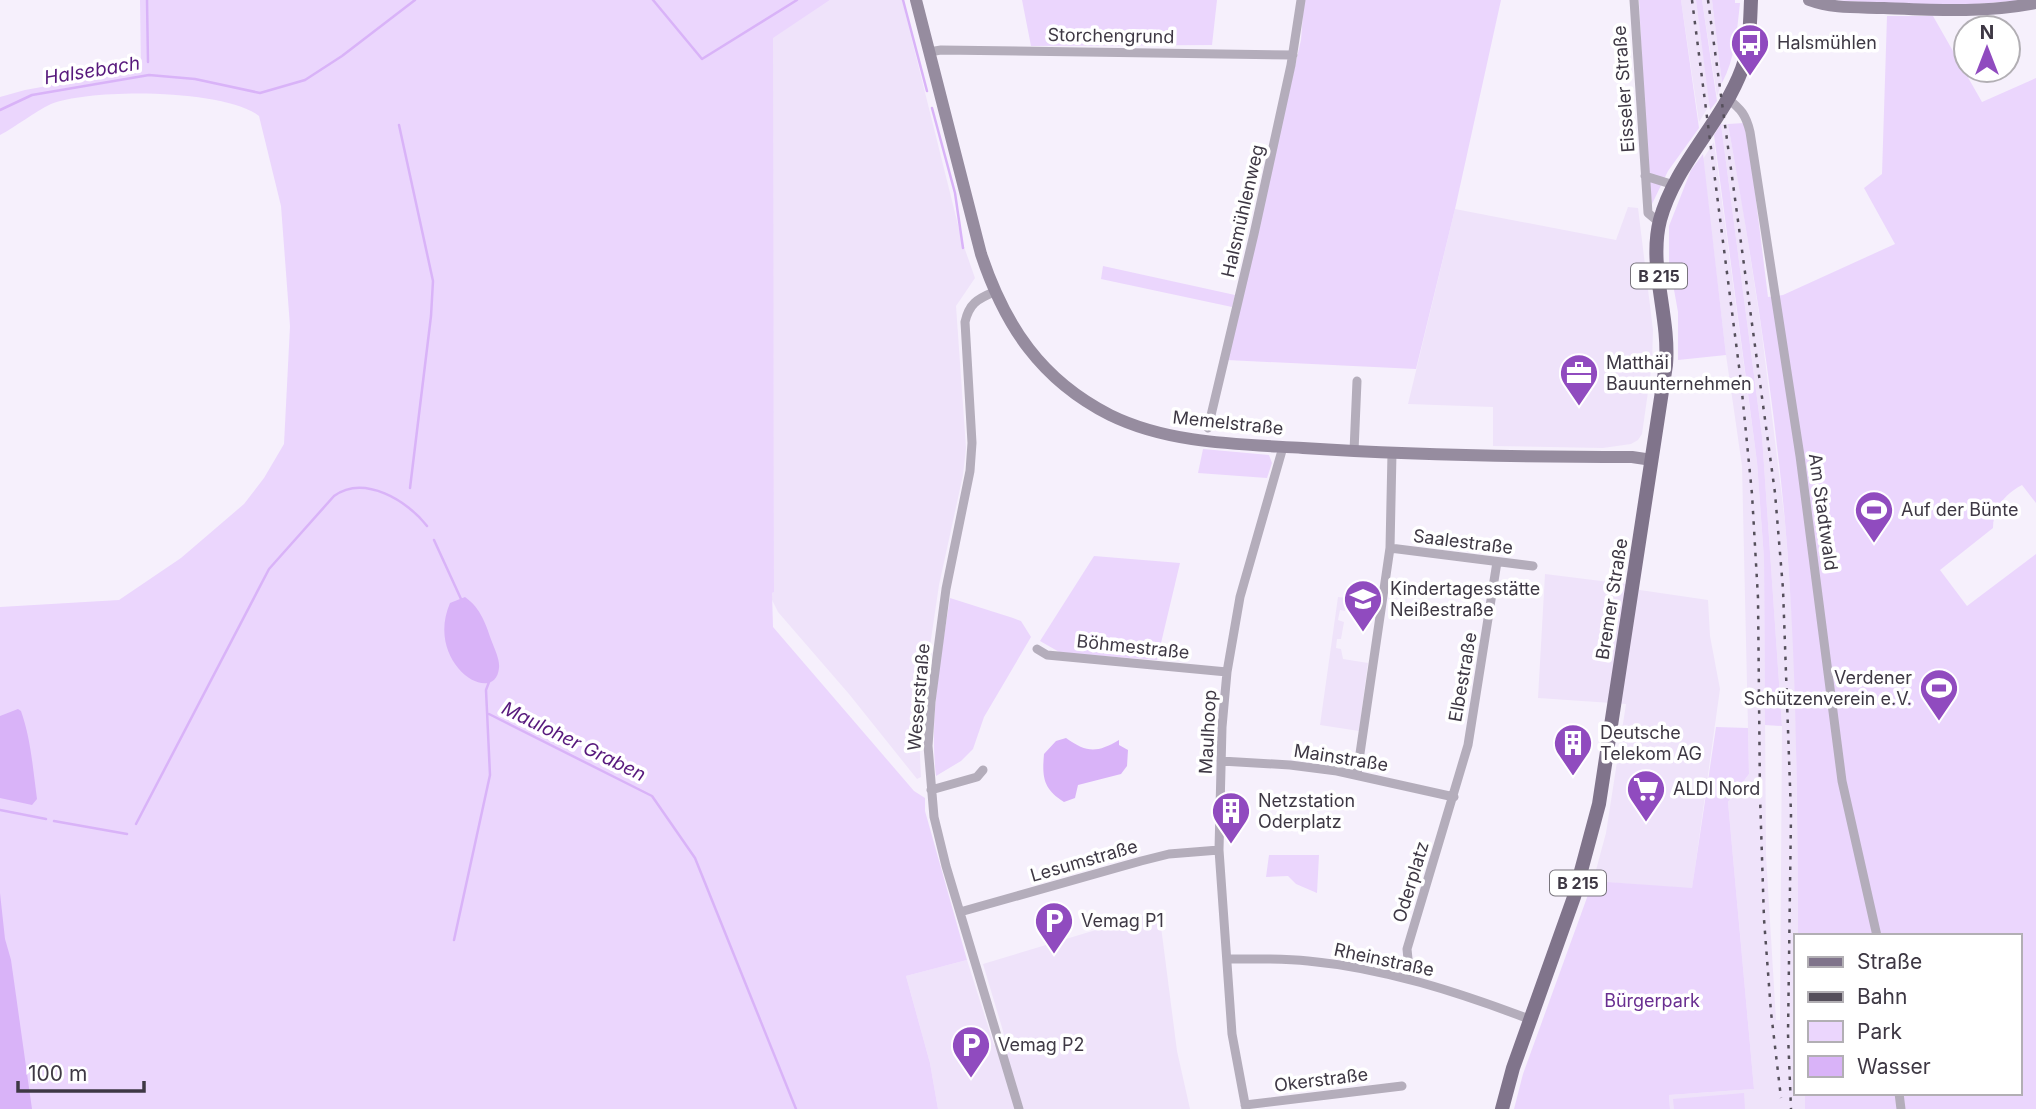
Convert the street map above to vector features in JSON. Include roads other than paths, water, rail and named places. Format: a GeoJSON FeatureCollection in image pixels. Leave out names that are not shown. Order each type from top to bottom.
{"type":"FeatureCollection","features":[{"type":"Feature","properties":{"kind":"main road","name":"B 215"},"geometry":{"type":"LineString","coordinates":[[1728,99],[1745,59],[1751,0]]}},
{"type":"Feature","properties":{"kind":"main road","name":"Bremer Straße"},"geometry":{"type":"LineString","coordinates":[[1502,1109],[1513,1068],[1574,897],[1599,804],[1667,348],[1657,257],[1660,223],[1674,185],[1728,99]]}},
{"type":"Feature","properties":{"kind":"street","name":"Memelstraße"},"geometry":{"type":"LineString","coordinates":[[916,0],[981,254],[994,292],[1007,319],[1045,366],[1070,389],[1109,414],[1156,432],[1182,437],[1283,447],[1354,452],[1632,457],[1652,460]]}},
{"type":"Feature","properties":{"kind":"street","name":"Halsmühlenweg"},"geometry":{"type":"LineString","coordinates":[[1208,428],[1257,222],[1293,55],[1301,0]]}},
{"type":"Feature","properties":{"kind":"street","name":"Eisseler Straße"},"geometry":{"type":"LineString","coordinates":[[1634,0],[1648,213],[1660,223]]}},
{"type":"Feature","properties":{"kind":"street"},"geometry":{"type":"LineString","coordinates":[[1809,0],[1834,6],[1963,10],[2036,3]]}},
{"type":"Feature","properties":{"kind":"street","name":"Storchengrund"},"geometry":{"type":"LineString","coordinates":[[929,52],[1293,55]]}},
{"type":"Feature","properties":{"kind":"street","name":"Am Stadtwald"},"geometry":{"type":"LineString","coordinates":[[1728,99],[1741,108],[1747,118],[1750,132],[1802,469],[1842,781],[1877,934]]}},
{"type":"Feature","properties":{"kind":"street","name":"Eisseler Straße"},"geometry":{"type":"LineString","coordinates":[[1645,176],[1674,185]]}},
{"type":"Feature","properties":{"kind":"street","name":"Weserstraße"},"geometry":{"type":"LineString","coordinates":[[994,292],[976,300],[968,310],[965,322],[972,443],[964,501],[946,589],[928,746],[934,817],[1019,1109]]}},
{"type":"Feature","properties":{"kind":"street"},"geometry":{"type":"LineString","coordinates":[[1354,452],[1357,381]]}},
{"type":"Feature","properties":{"kind":"street","name":"Maulhoop"},"geometry":{"type":"LineString","coordinates":[[1245,1107],[1232,1034],[1219,850],[1221,761],[1227,672],[1240,597],[1283,447]]}},
{"type":"Feature","properties":{"kind":"street"},"geometry":{"type":"LineString","coordinates":[[1357,774],[1390,548],[1392,453]]}},
{"type":"Feature","properties":{"kind":"street","name":"Saalestraße"},"geometry":{"type":"LineString","coordinates":[[1390,548],[1533,566]]}},
{"type":"Feature","properties":{"kind":"street","name":"Elbestraße"},"geometry":{"type":"LineString","coordinates":[[1454,797],[1468,745],[1497,562]]}},
{"type":"Feature","properties":{"kind":"street","name":"Böhmestraße"},"geometry":{"type":"LineString","coordinates":[[1037,649],[1047,655],[1227,672]]}},
{"type":"Feature","properties":{"kind":"street","name":"Mainstraße"},"geometry":{"type":"LineString","coordinates":[[1221,761],[1290,765],[1357,774],[1454,797]]}},
{"type":"Feature","properties":{"kind":"street"},"geometry":{"type":"LineString","coordinates":[[931,790],[977,777],[983,770]]}},
{"type":"Feature","properties":{"kind":"street","name":"Oderplatz"},"geometry":{"type":"LineString","coordinates":[[1410,979],[1407,948],[1454,797]]}},
{"type":"Feature","properties":{"kind":"street","name":"Lesumstraße"},"geometry":{"type":"LineString","coordinates":[[960,912],[1168,854],[1219,850]]}},
{"type":"Feature","properties":{"kind":"street","name":"Rheinstraße"},"geometry":{"type":"LineString","coordinates":[[1227,959],[1311,961],[1410,979],[1530,1019]]}},
{"type":"Feature","properties":{"kind":"street","name":"Okerstraße"},"geometry":{"type":"LineString","coordinates":[[1245,1107],[1402,1086]]}},
{"type":"Feature","properties":{"kind":"water"},"geometry":{"type":"Polygon","coordinates":[[[465,597],[482,617],[498,658],[499,668],[495,679],[486,683],[475,681],[463,673],[453,661],[446,645],[444,625],[450,603],[465,597]]]}},
{"type":"Feature","properties":{"kind":"water"},"geometry":{"type":"Polygon","coordinates":[[[18,709],[21,711],[31,755],[37,799],[32,805],[0,798],[0,716],[18,709]]]}},
{"type":"Feature","properties":{"kind":"water"},"geometry":{"type":"Polygon","coordinates":[[[1066,738],[1092,750],[1119,740],[1119,745],[1128,750],[1127,766],[1121,774],[1078,785],[1075,798],[1064,802],[1045,782],[1043,762],[1044,754],[1056,741],[1066,738]]]}},
{"type":"Feature","properties":{"kind":"water"},"geometry":{"type":"Polygon","coordinates":[[[0,893],[5,939],[11,960],[32,1109],[0,1109],[0,893]]]}},
{"type":"Feature","properties":{"kind":"waterway"},"geometry":{"type":"LineString","coordinates":[[147,0],[148,62]]}},
{"type":"Feature","properties":{"kind":"waterway","name":"Halsebach"},"geometry":{"type":"LineString","coordinates":[[0,110],[32,95],[149,75],[195,79],[260,93],[305,80],[342,56],[415,0]]}},
{"type":"Feature","properties":{"kind":"waterway"},"geometry":{"type":"LineString","coordinates":[[653,0],[702,59],[797,0]]}},
{"type":"Feature","properties":{"kind":"waterway"},"geometry":{"type":"LineString","coordinates":[[903,0],[927,91]]}},
{"type":"Feature","properties":{"kind":"waterway"},"geometry":{"type":"LineString","coordinates":[[932,108],[955,193],[963,248]]}},
{"type":"Feature","properties":{"kind":"waterway"},"geometry":{"type":"LineString","coordinates":[[399,125],[433,281],[410,488]]}},
{"type":"Feature","properties":{"kind":"waterway","name":"Mauloher Graben"},"geometry":{"type":"LineString","coordinates":[[136,824],[269,569],[334,496],[359,488],[385,493],[409,508],[427,526]]}},
{"type":"Feature","properties":{"kind":"waterway","name":"Mauloher Graben"},"geometry":{"type":"LineString","coordinates":[[434,540],[461,599]]}},
{"type":"Feature","properties":{"kind":"waterway"},"geometry":{"type":"LineString","coordinates":[[454,940],[490,775],[486,690],[489,682]]}},
{"type":"Feature","properties":{"kind":"waterway","name":"Mauloher Graben"},"geometry":{"type":"LineString","coordinates":[[489,714],[652,796],[695,858],[796,1109]]}},
{"type":"Feature","properties":{"kind":"waterway","name":"Mauloher Graben"},"geometry":{"type":"LineString","coordinates":[[0,810],[46,819]]}},
{"type":"Feature","properties":{"kind":"waterway","name":"Mauloher Graben"},"geometry":{"type":"LineString","coordinates":[[54,821],[127,834]]}},
{"type":"Feature","properties":{"kind":"railway"},"geometry":{"type":"LineString","coordinates":[[1692,0],[1741,382],[1752,494],[1758,598],[1764,919],[1781,1098]]}},
{"type":"Feature","properties":{"kind":"railway"},"geometry":{"type":"LineString","coordinates":[[1708,0],[1775,493],[1783,589],[1791,814],[1788,1034],[1791,1109]]}},
{"type":"Feature","properties":{"kind":"place","name":"Halsmühlen"},"geometry":{"type":"Point","coordinates":[1750,77]}},
{"type":"Feature","properties":{"kind":"place","name":"Matthäi Bauunternehmen"},"geometry":{"type":"Point","coordinates":[1579,407]}},
{"type":"Feature","properties":{"kind":"place","name":"Auf der Bünte"},"geometry":{"type":"Point","coordinates":[1874,544]}},
{"type":"Feature","properties":{"kind":"place","name":"Kindertagesstätte Neißestraße"},"geometry":{"type":"Point","coordinates":[1363,633]}},
{"type":"Feature","properties":{"kind":"place","name":"Verdener Schützenverein e.V."},"geometry":{"type":"Point","coordinates":[1939,722]}},
{"type":"Feature","properties":{"kind":"place","name":"Deutsche Telekom AG"},"geometry":{"type":"Point","coordinates":[1573,777]}},
{"type":"Feature","properties":{"kind":"place","name":"ALDI Nord"},"geometry":{"type":"Point","coordinates":[1646,823]}},
{"type":"Feature","properties":{"kind":"place","name":"Netzstation Oderplatz"},"geometry":{"type":"Point","coordinates":[1231,845]}},
{"type":"Feature","properties":{"kind":"place","name":"Vemag P1"},"geometry":{"type":"Point","coordinates":[1054,955]}},
{"type":"Feature","properties":{"kind":"place","name":"Vemag P2"},"geometry":{"type":"Point","coordinates":[971,1079]}},
{"type":"Feature","properties":{"kind":"park label","name":"Bürgerpark"},"geometry":{"type":"Point","coordinates":[1652,1001]}}]}
